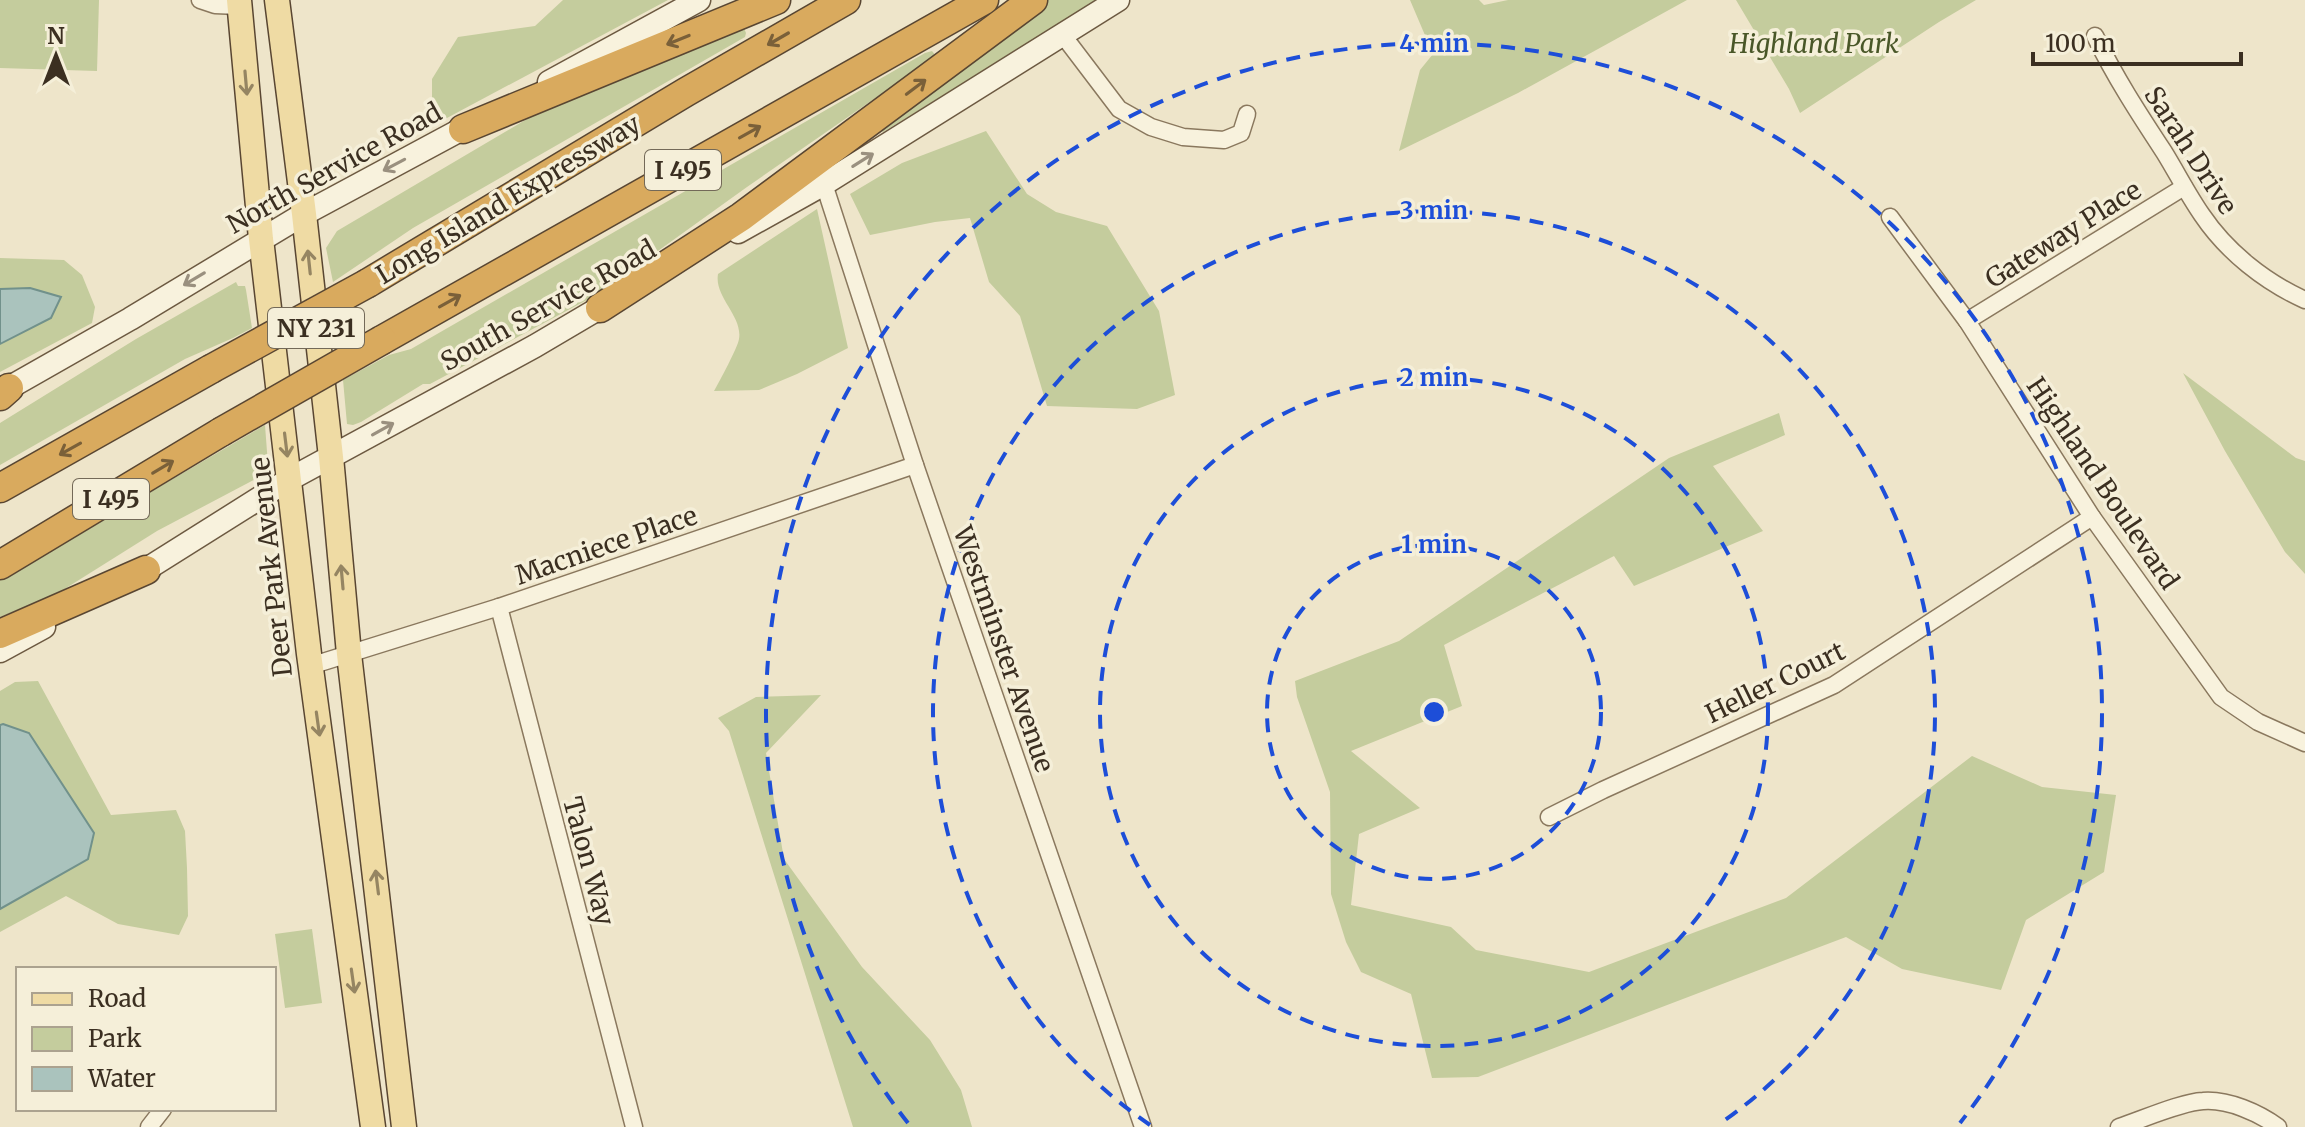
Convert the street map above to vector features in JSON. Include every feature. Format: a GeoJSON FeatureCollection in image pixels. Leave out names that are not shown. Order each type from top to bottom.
{"type":"FeatureCollection","features":[{"type":"Feature","properties":{"kind":"highway"},"geometry":{"type":"LineString","coordinates":[[463,129],[776,0]]}},
{"type":"Feature","properties":{"kind":"highway","name":"Long Island Expressway"},"geometry":{"type":"LineString","coordinates":[[0,488],[368,283],[846,0]]}},
{"type":"Feature","properties":{"kind":"highway","name":"I 495"},"geometry":{"type":"LineString","coordinates":[[0,565],[221,432],[984,0]]}},
{"type":"Feature","properties":{"kind":"highway"},"geometry":{"type":"LineString","coordinates":[[600,308],[741,217],[1033,0]]}},
{"type":"Feature","properties":{"kind":"highway"},"geometry":{"type":"LineString","coordinates":[[0,634],[146,570]]}},
{"type":"Feature","properties":{"kind":"main road","name":"NY 231"},"geometry":{"type":"LineString","coordinates":[[277,0],[304,214],[349,654],[404,1127]]}},
{"type":"Feature","properties":{"kind":"main road","name":"North Service Road"},"geometry":{"type":"LineString","coordinates":[[3,393],[304,214],[699,0]]}},
{"type":"Feature","properties":{"kind":"main road","name":"South Service Road"},"geometry":{"type":"LineString","coordinates":[[0,651],[146,570],[290,479],[824,184],[1118,0]]}},
{"type":"Feature","properties":{"kind":"main road","name":"Deer Park Avenue"},"geometry":{"type":"LineString","coordinates":[[239,3],[261,239],[310,666],[373,1127]]}},
{"type":"Feature","properties":{"kind":"street"},"geometry":{"type":"LineString","coordinates":[[200,0],[215,5],[239,3]]}},
{"type":"Feature","properties":{"kind":"street"},"geometry":{"type":"LineString","coordinates":[[1062,34],[1119,109],[1151,127],[1183,137],[1224,140],[1241,133],[1247,114]]}},
{"type":"Feature","properties":{"kind":"street","name":"Sarah Drive"},"geometry":{"type":"LineString","coordinates":[[2095,36],[2115,77],[2204,218],[2224,242],[2261,273],[2305,300]]}},
{"type":"Feature","properties":{"kind":"street","name":"Westminster Avenue"},"geometry":{"type":"LineString","coordinates":[[824,184],[915,465],[1143,1127]]}},
{"type":"Feature","properties":{"kind":"street","name":"Gateway Place"},"geometry":{"type":"LineString","coordinates":[[1967,321],[2184,187]]}},
{"type":"Feature","properties":{"kind":"street","name":"Highland Boulevard"},"geometry":{"type":"LineString","coordinates":[[1890,217],[1967,321],[2092,517],[2221,697],[2258,722],[2305,743]]}},
{"type":"Feature","properties":{"kind":"street","name":"Macniece Place"},"geometry":{"type":"LineString","coordinates":[[310,666],[499,607],[915,465]]}},
{"type":"Feature","properties":{"kind":"street","name":"Heller Court"},"geometry":{"type":"LineString","coordinates":[[1549,817],[1834,685],[2092,517]]}},
{"type":"Feature","properties":{"kind":"street","name":"Talon Way"},"geometry":{"type":"LineString","coordinates":[[499,607],[634,1127]]}},
{"type":"Feature","properties":{"kind":"street"},"geometry":{"type":"LineString","coordinates":[[2119,1127],[2203,1101],[2231,1105],[2266,1118],[2278,1127]]}},
{"type":"Feature","properties":{"kind":"street"},"geometry":{"type":"LineString","coordinates":[[149,1127],[161,1111]]}},
{"type":"Feature","properties":{"kind":"green space"},"geometry":{"type":"Polygon","coordinates":[[[0,0],[99,0],[97,71],[0,68],[0,0]]]}},
{"type":"Feature","properties":{"kind":"green space"},"geometry":{"type":"Polygon","coordinates":[[[563,0],[668,0],[432,126],[432,79],[458,37],[535,26],[563,0]]]}},
{"type":"Feature","properties":{"kind":"green space"},"geometry":{"type":"Polygon","coordinates":[[[1048,0],[1100,0],[883,132],[877,127],[1048,0]]]}},
{"type":"Feature","properties":{"kind":"green space"},"geometry":{"type":"Polygon","coordinates":[[[1410,0],[1479,0],[1484,5],[1508,0],[1687,0],[1518,93],[1399,151],[1420,70],[1433,54],[1410,0]]]}},
{"type":"Feature","properties":{"kind":"green space","name":"Highland Park"},"geometry":{"type":"Polygon","coordinates":[[[1736,0],[1976,0],[1800,113],[1736,0]]]}},
{"type":"Feature","properties":{"kind":"green space"},"geometry":{"type":"Polygon","coordinates":[[[744,28],[745,37],[413,228],[333,282],[326,248],[337,231],[549,106],[744,28]]]}},
{"type":"Feature","properties":{"kind":"green space"},"geometry":{"type":"Polygon","coordinates":[[[932,51],[936,56],[598,294],[430,384],[423,384],[361,422],[347,424],[343,380],[389,355],[411,349],[932,51]]]}},
{"type":"Feature","properties":{"kind":"green space"},"geometry":{"type":"Polygon","coordinates":[[[986,131],[1027,194],[1056,212],[1107,226],[1159,311],[1175,395],[1137,409],[1047,406],[1020,316],[989,282],[970,218],[870,235],[850,194],[902,163],[986,131]]]}},
{"type":"Feature","properties":{"kind":"green space"},"geometry":{"type":"Polygon","coordinates":[[[817,209],[848,348],[759,390],[714,391],[739,339],[737,322],[720,291],[718,274],[817,209]]]}},
{"type":"Feature","properties":{"kind":"green space"},"geometry":{"type":"Polygon","coordinates":[[[0,258],[64,260],[82,275],[95,307],[92,323],[0,372],[0,344],[51,318],[61,298],[30,288],[0,289],[0,258]]]}},
{"type":"Feature","properties":{"kind":"green space"},"geometry":{"type":"Polygon","coordinates":[[[236,282],[238,286],[245,286],[252,328],[185,359],[0,465],[0,423],[236,282]]]}},
{"type":"Feature","properties":{"kind":"green space"},"geometry":{"type":"Polygon","coordinates":[[[2183,373],[2296,458],[2305,461],[2305,574],[2285,552],[2183,373]]]}},
{"type":"Feature","properties":{"kind":"green space"},"geometry":{"type":"Polygon","coordinates":[[[1779,413],[1785,435],[1713,466],[1763,531],[1634,586],[1614,556],[1444,645],[1462,706],[1351,751],[1420,808],[1359,834],[1351,905],[1451,927],[1476,950],[1589,972],[1786,898],[1972,756],[2042,787],[2116,795],[2104,872],[2026,920],[2001,990],[1902,969],[1846,937],[1478,1077],[1432,1078],[1411,994],[1361,972],[1346,942],[1331,894],[1330,792],[1297,697],[1295,681],[1399,641],[1669,458],[1779,413]]]}},
{"type":"Feature","properties":{"kind":"green space"},"geometry":{"type":"Polygon","coordinates":[[[265,425],[268,465],[263,475],[157,531],[55,595],[0,617],[0,580],[265,425]]]}},
{"type":"Feature","properties":{"kind":"green space"},"geometry":{"type":"Polygon","coordinates":[[[38,681],[111,815],[176,810],[185,831],[187,868],[188,916],[179,935],[118,924],[66,896],[0,932],[0,909],[88,859],[3,724],[0,725],[0,691],[15,682],[38,681]]]}},
{"type":"Feature","properties":{"kind":"green space"},"geometry":{"type":"Polygon","coordinates":[[[821,695],[766,753],[784,859],[862,967],[930,1040],[961,1090],[972,1127],[853,1127],[729,731],[718,718],[756,697],[821,695]]]}},
{"type":"Feature","properties":{"kind":"green space"},"geometry":{"type":"Polygon","coordinates":[[[312,929],[322,1003],[285,1008],[275,934],[312,929]]]}},
{"type":"Feature","properties":{"kind":"water"},"geometry":{"type":"Polygon","coordinates":[[[30,288],[61,297],[51,318],[0,344],[0,289],[30,288]]]}},
{"type":"Feature","properties":{"kind":"water"},"geometry":{"type":"Polygon","coordinates":[[[0,725],[29,733],[94,833],[88,859],[0,909],[0,725]]]}}]}
